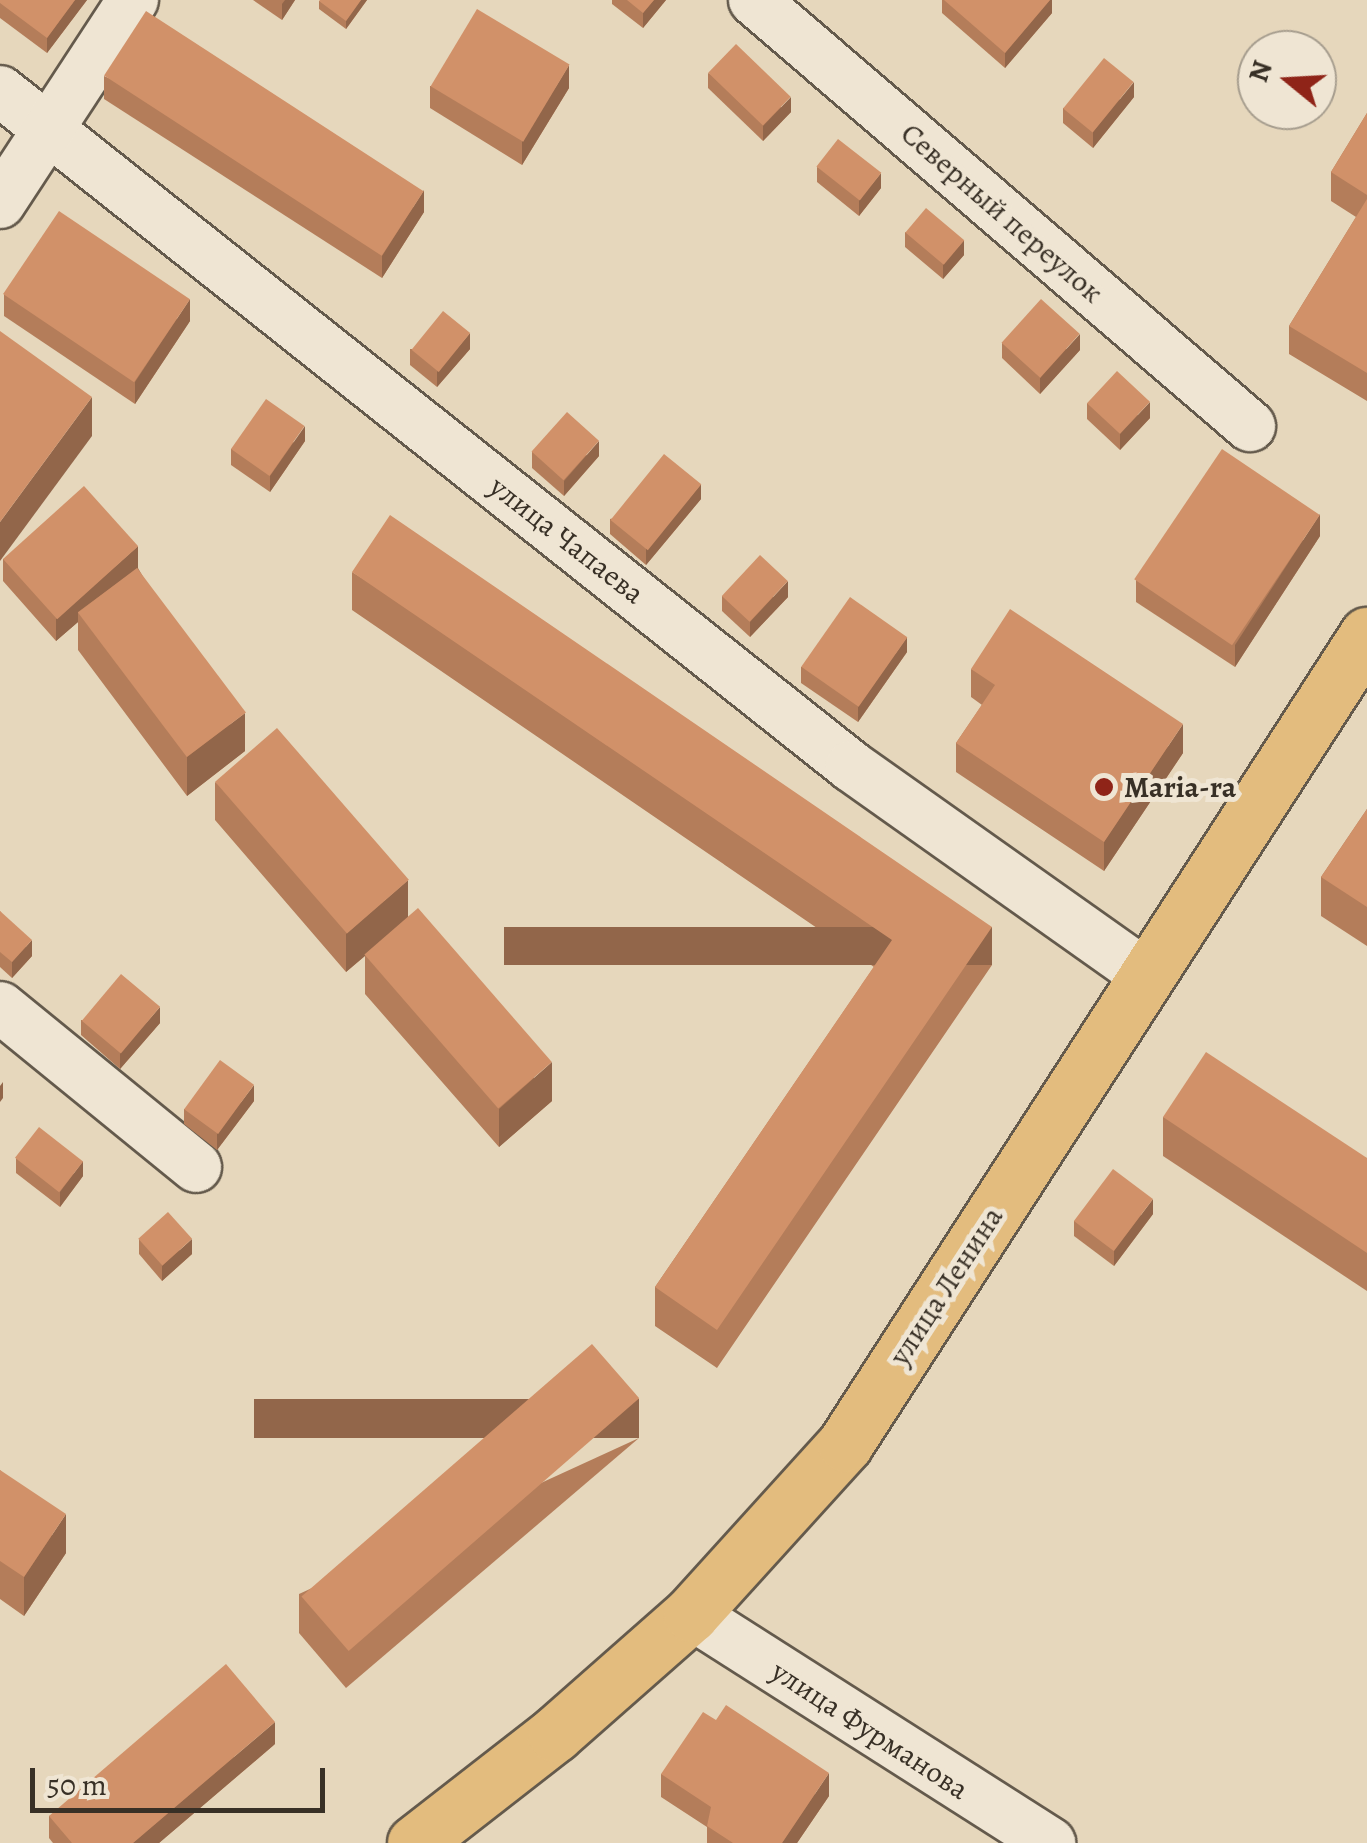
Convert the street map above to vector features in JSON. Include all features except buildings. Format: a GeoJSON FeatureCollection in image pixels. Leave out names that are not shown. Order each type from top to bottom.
{"type":"FeatureCollection","features":[{"type":"Feature","properties":{"kind":"main road","name":"улица Ленина"},"geometry":{"type":"LineString","coordinates":[[415,1843],[555,1734],[691,1614],[845,1444],[1367,635]]}},
{"type":"Feature","properties":{"kind":"street"},"geometry":{"type":"LineString","coordinates":[[0,203],[133,0]]}},
{"type":"Feature","properties":{"kind":"street","name":"Северный переулок"},"geometry":{"type":"LineString","coordinates":[[754,0],[1250,426]]}},
{"type":"Feature","properties":{"kind":"street","name":"улица Чапаева"},"geometry":{"type":"LineString","coordinates":[[0,90],[851,766],[1145,974]]}},
{"type":"Feature","properties":{"kind":"street"},"geometry":{"type":"LineString","coordinates":[[0,1006],[196,1167]]}},
{"type":"Feature","properties":{"kind":"street","name":"улица Фурманова"},"geometry":{"type":"LineString","coordinates":[[691,1614],[1050,1843]]}},
{"type":"Feature","properties":{"kind":"place","name":"Maria-ra"},"geometry":{"type":"Point","coordinates":[1104,787]}}]}
